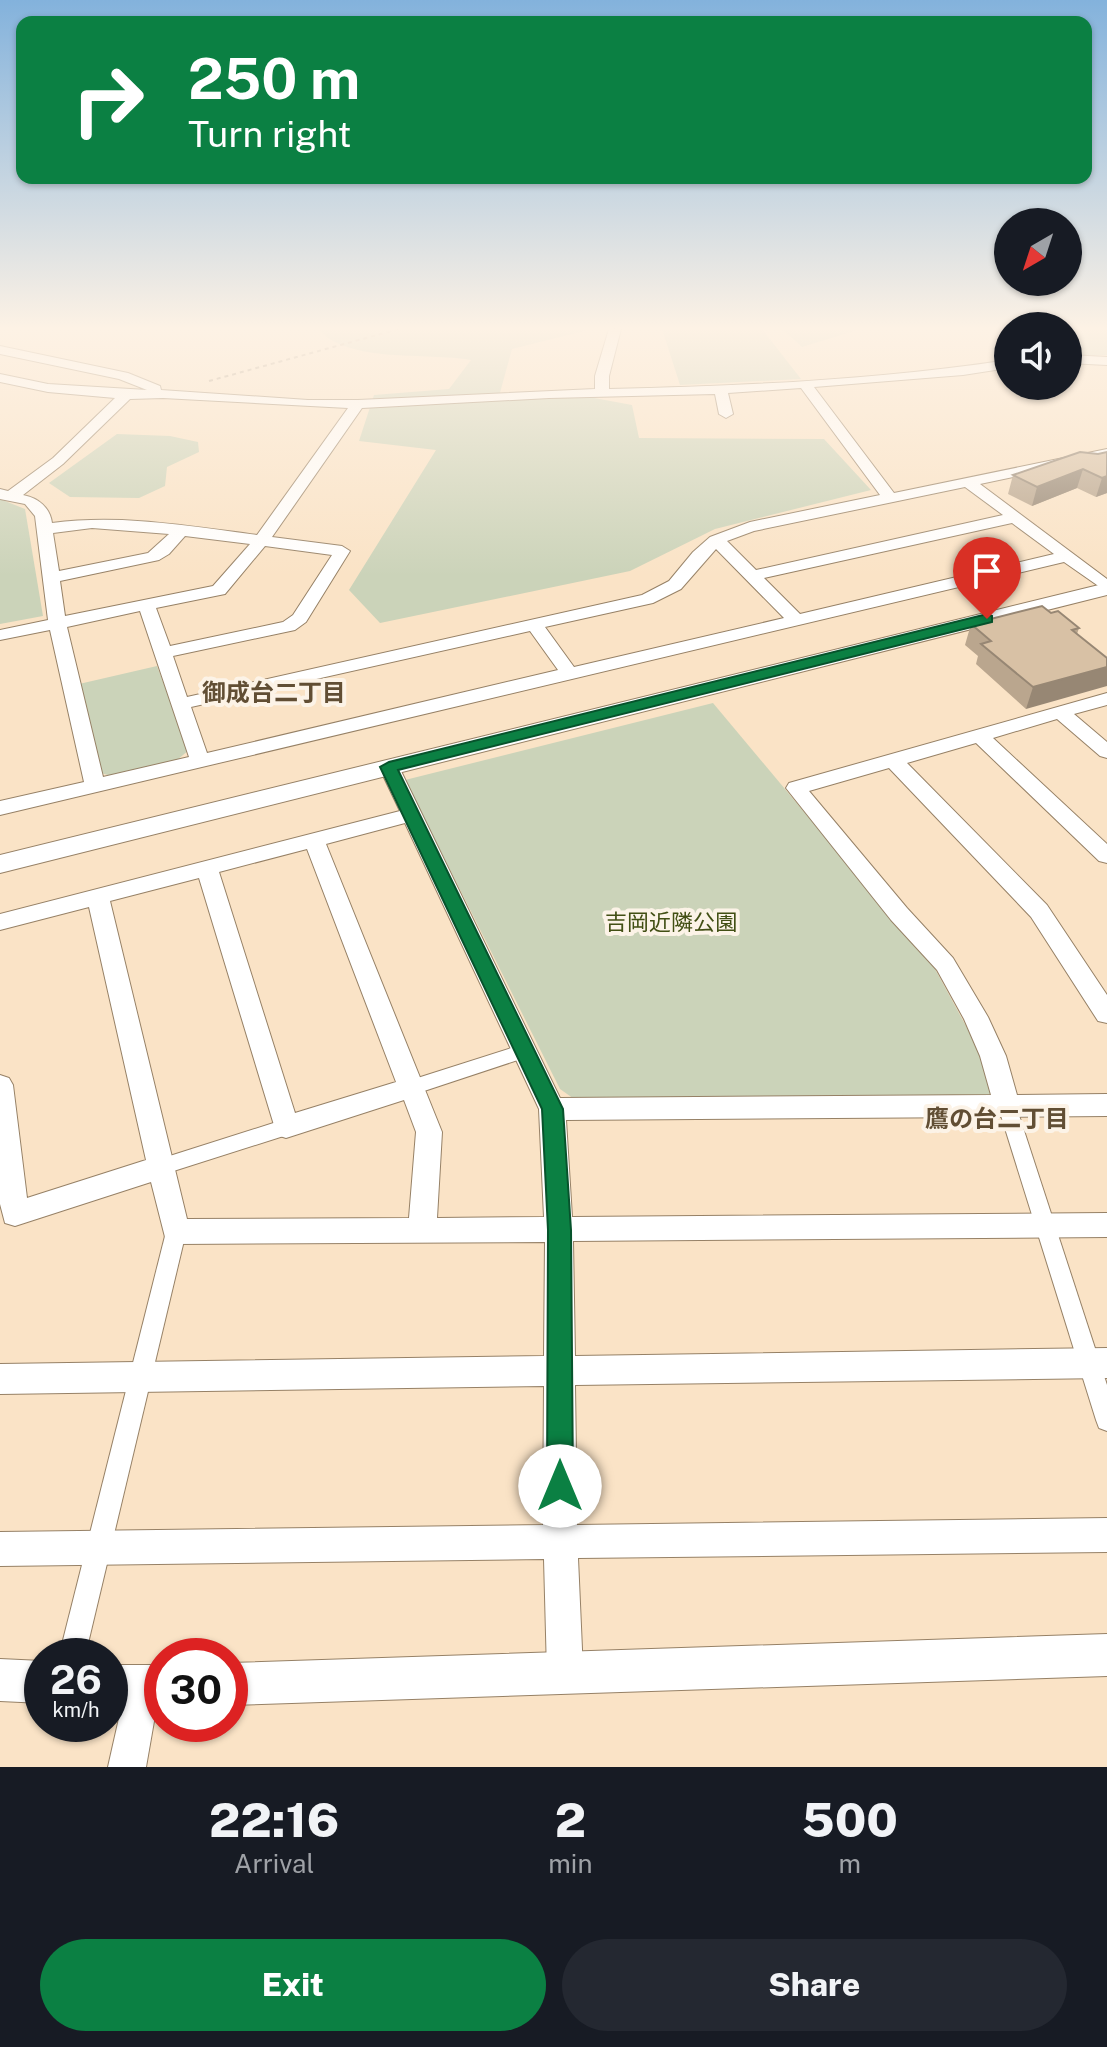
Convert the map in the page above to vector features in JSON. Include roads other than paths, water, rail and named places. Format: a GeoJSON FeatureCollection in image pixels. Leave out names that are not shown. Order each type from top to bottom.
{"type":"FeatureCollection","features":[{"type":"Feature","properties":{"kind":"street"},"geometry":{"type":"LineString","coordinates":[[6,494],[58,461],[109,411]]}},
{"type":"Feature","properties":{"kind":"street"},"geometry":{"type":"LineString","coordinates":[[0,635],[219,590],[261,541],[353,411]]}},
{"type":"Feature","properties":{"kind":"street"},"geometry":{"type":"LineString","coordinates":[[825,411],[890,498]]}},
{"type":"Feature","properties":{"kind":"street"},"geometry":{"type":"LineString","coordinates":[[181,704],[535,625],[660,593],[684,577],[699,555],[716,540],[750,527],[1107,453]]}},
{"type":"Feature","properties":{"kind":"street"},"geometry":{"type":"LineString","coordinates":[[967,481],[1107,588]]}},
{"type":"Feature","properties":{"kind":"street"},"geometry":{"type":"LineString","coordinates":[[6,494],[38,507],[46,529],[57,623],[95,785]]}},
{"type":"Feature","properties":{"kind":"street"},"geometry":{"type":"LineString","coordinates":[[752,576],[1016,517]]}},
{"type":"Feature","properties":{"kind":"street"},"geometry":{"type":"LineString","coordinates":[[46,529],[111,523],[342,551],[300,618],[289,626],[163,653]]}},
{"type":"Feature","properties":{"kind":"street"},"geometry":{"type":"LineString","coordinates":[[51,578],[153,557],[163,551],[180,531]]}},
{"type":"Feature","properties":{"kind":"street"},"geometry":{"type":"LineString","coordinates":[[716,540],[796,620]]}},
{"type":"Feature","properties":{"kind":"street"},"geometry":{"type":"LineString","coordinates":[[0,808],[1068,556]]}},
{"type":"Feature","properties":{"kind":"street"},"geometry":{"type":"LineString","coordinates":[[0,864],[1107,588]]}},
{"type":"Feature","properties":{"kind":"street"},"geometry":{"type":"LineString","coordinates":[[147,606],[200,761]]}},
{"type":"Feature","properties":{"kind":"street"},"geometry":{"type":"LineString","coordinates":[[535,625],[570,674]]}},
{"type":"Feature","properties":{"kind":"street"},"geometry":{"type":"LineString","coordinates":[[1107,699],[796,788],[899,914],[945,964],[987,1043],[1045,1225],[1098,1363],[1107,1420]]}},
{"type":"Feature","properties":{"kind":"street"},"geometry":{"type":"LineString","coordinates":[[1060,712],[1107,752]]}},
{"type":"Feature","properties":{"kind":"street"},"geometry":{"type":"LineString","coordinates":[[979,735],[1107,856]]}},
{"type":"Feature","properties":{"kind":"street"},"geometry":{"type":"LineString","coordinates":[[893,760],[1039,911],[1107,1014]]}},
{"type":"Feature","properties":{"kind":"street"},"geometry":{"type":"LineString","coordinates":[[389,767],[552,1109],[559,1230],[560,1543],[565,1672]]}},
{"type":"Feature","properties":{"kind":"street"},"geometry":{"type":"LineString","coordinates":[[0,922],[411,815]]}},
{"type":"Feature","properties":{"kind":"street"},"geometry":{"type":"LineString","coordinates":[[314,840],[429,1132],[422,1231]]}},
{"type":"Feature","properties":{"kind":"street"},"geometry":{"type":"LineString","coordinates":[[207,868],[286,1127]]}},
{"type":"Feature","properties":{"kind":"street"},"geometry":{"type":"LineString","coordinates":[[77,1638],[176,1232],[98,896]]}},
{"type":"Feature","properties":{"kind":"street"},"geometry":{"type":"LineString","coordinates":[[0,1085],[8,1217],[524,1051]]}},
{"type":"Feature","properties":{"kind":"street"},"geometry":{"type":"LineString","coordinates":[[552,1109],[1107,1105]]}},
{"type":"Feature","properties":{"kind":"street"},"geometry":{"type":"LineString","coordinates":[[176,1232],[1107,1225]]}},
{"type":"Feature","properties":{"kind":"street"},"geometry":{"type":"LineString","coordinates":[[0,1379],[1098,1363]]}},
{"type":"Feature","properties":{"kind":"street"},"geometry":{"type":"LineString","coordinates":[[0,1549],[1107,1535]]}},
{"type":"Feature","properties":{"kind":"street"},"geometry":{"type":"LineString","coordinates":[[248,1683],[1107,1655]]}},
{"type":"Feature","properties":{"kind":"street"},"geometry":{"type":"LineString","coordinates":[[0,1680],[24,1681]]}},
{"type":"Feature","properties":{"kind":"street"},"geometry":{"type":"LineString","coordinates":[[127,1767],[138,1686]]}},
{"type":"Feature","properties":{"kind":"district","name":"御成台二丁目"},"geometry":{"type":"Point","coordinates":[274,692]}},
{"type":"Feature","properties":{"kind":"district","name":"鷹の台二丁目"},"geometry":{"type":"Point","coordinates":[997,1118]}},
{"type":"Feature","properties":{"kind":"park label","name":"吉岡近隣公園"},"geometry":{"type":"Point","coordinates":[671,922]}}]}
